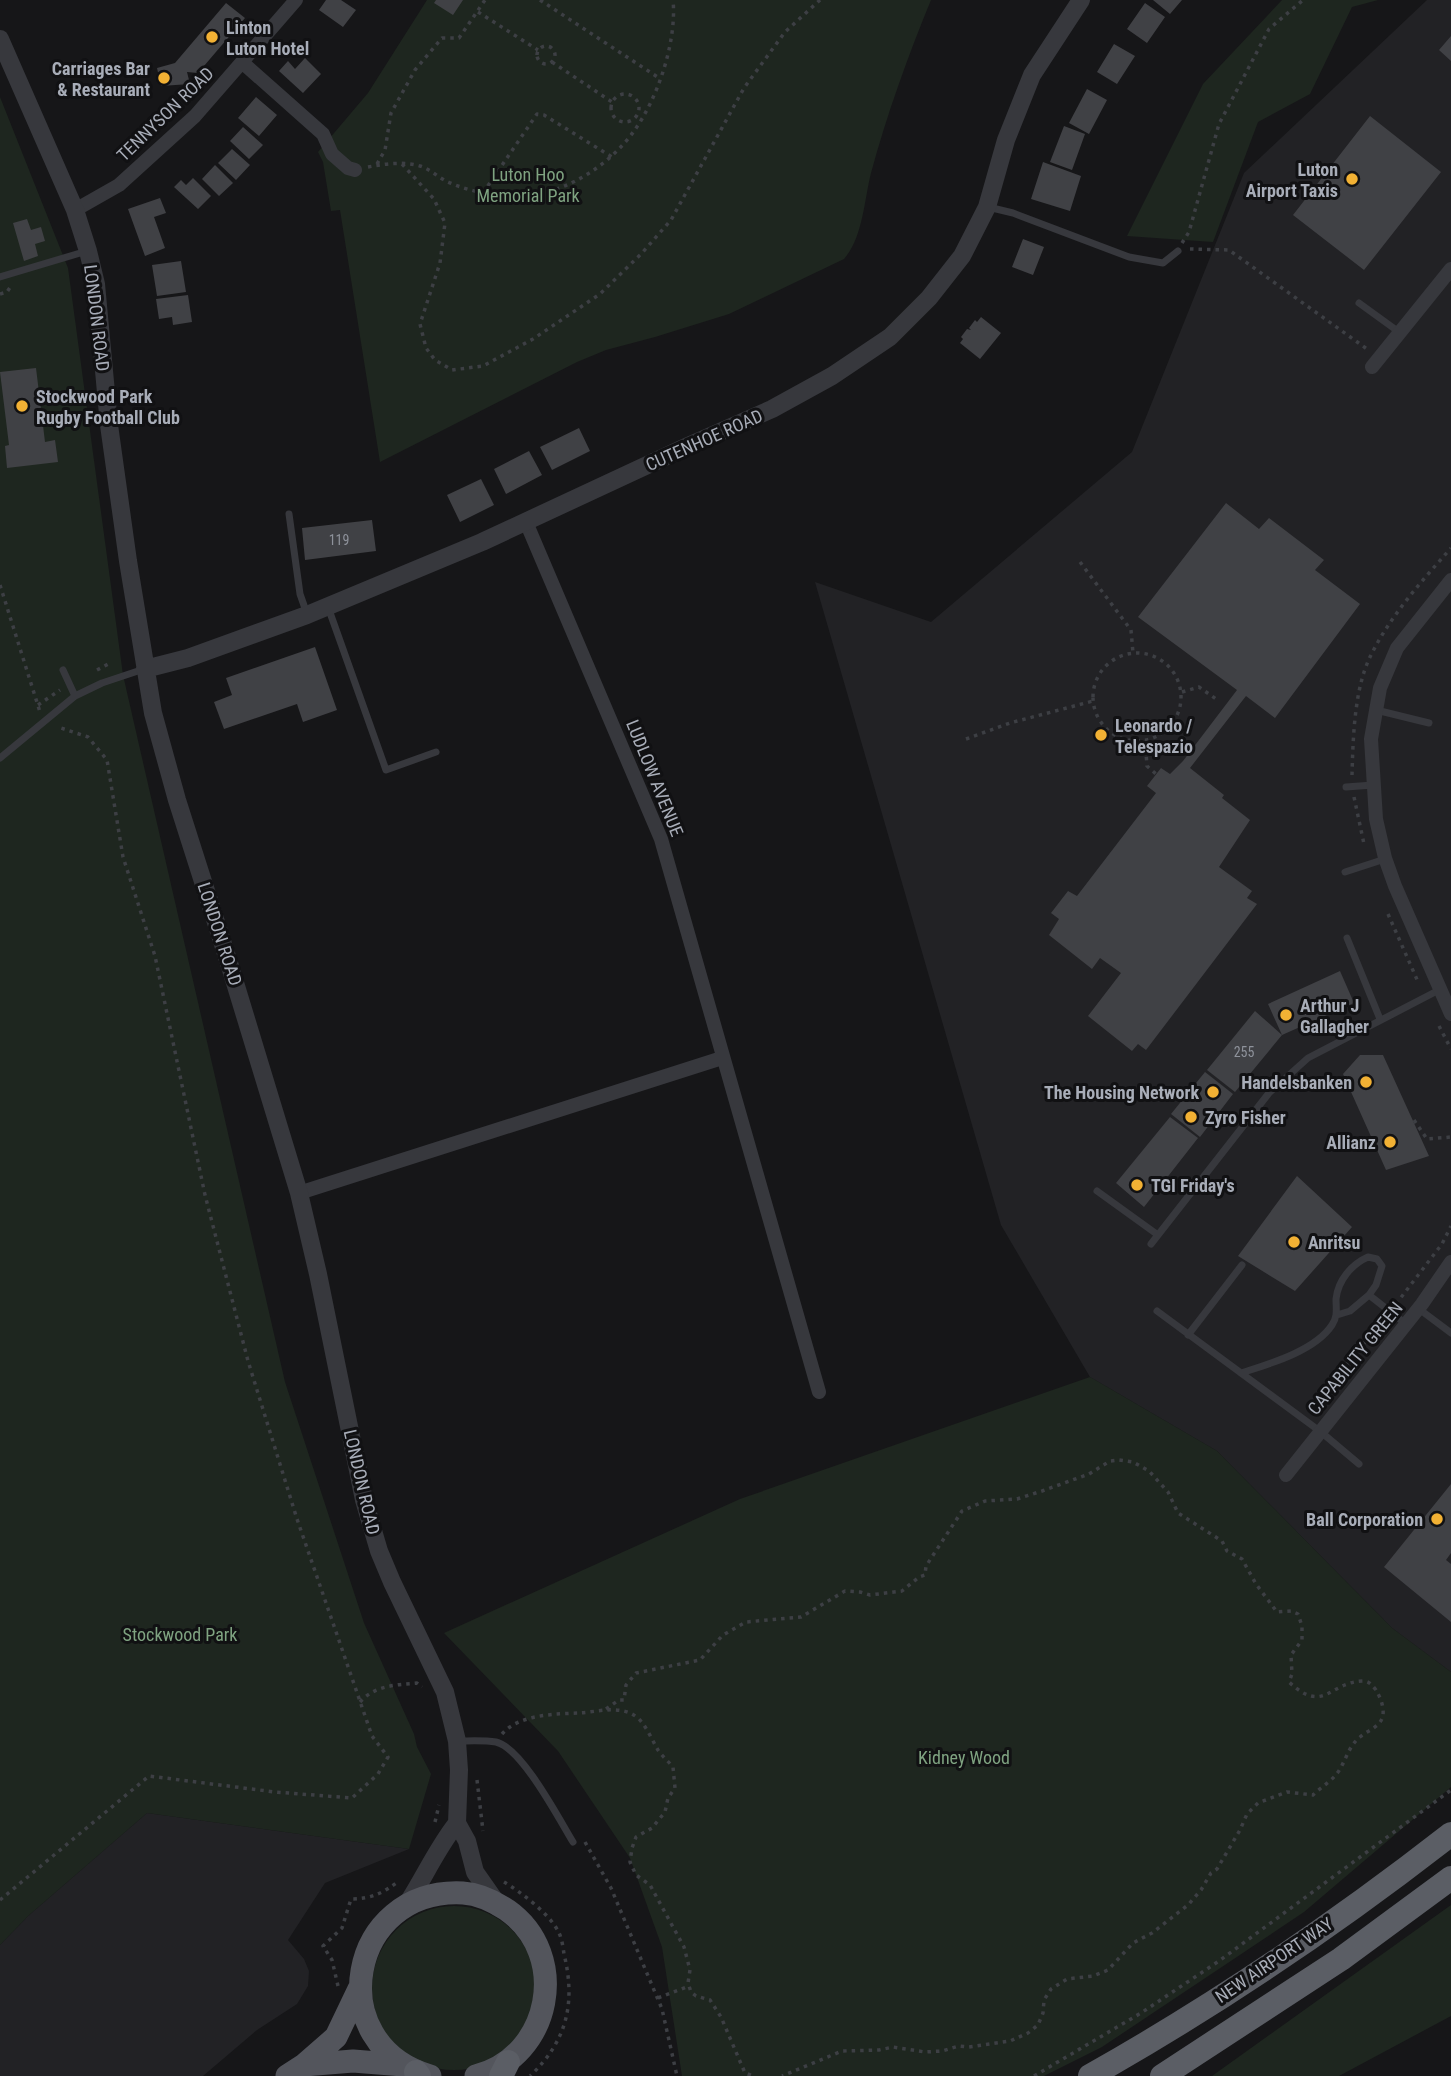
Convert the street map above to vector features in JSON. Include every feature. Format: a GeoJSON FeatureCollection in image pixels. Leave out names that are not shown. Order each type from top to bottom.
{"type":"FeatureCollection","features":[{"type":"Feature","properties":{"kind":"highway","name":"NEW AIRPORT WAY"},"geometry":{"type":"LineString","coordinates":[[1090,2076],[1151,2042],[1245,1982],[1450,1835]]}},
{"type":"Feature","properties":{"kind":"highway","name":"NEW AIRPORT WAY"},"geometry":{"type":"LineString","coordinates":[[1162,2076],[1341,1959],[1451,1878]]}},
{"type":"Feature","properties":{"kind":"main road"},"geometry":{"type":"LineString","coordinates":[[295,2071],[336,2037],[349,1992],[371,1940],[386,1920],[407,1905],[436,1894],[466,1893],[496,1902],[518,1918],[535,1940],[545,1965],[547,1992],[541,2019],[528,2043],[505,2069],[476,2076]]}},
{"type":"Feature","properties":{"kind":"main road"},"geometry":{"type":"LineString","coordinates":[[349,1992],[380,2045],[417,2072]]}},
{"type":"Feature","properties":{"kind":"main road"},"geometry":{"type":"LineString","coordinates":[[295,2071],[353,2061],[417,2072]]}},
{"type":"Feature","properties":{"kind":"street","name":"TENNYSON ROAD"},"geometry":{"type":"LineString","coordinates":[[75,210],[119,185],[195,116],[296,0]]}},
{"type":"Feature","properties":{"kind":"street","name":"CUTENHOE ROAD"},"geometry":{"type":"LineString","coordinates":[[145,669],[188,658],[307,615],[482,542],[772,409],[832,376],[890,337],[929,299],[962,256],[987,207],[1006,140],[1032,75],[1081,0]]}},
{"type":"Feature","properties":{"kind":"street","name":"LONDON ROAD"},"geometry":{"type":"LineString","coordinates":[[0,39],[75,210],[88,251],[96,284],[109,425],[153,713],[177,800],[299,1193],[364,1500],[392,1582],[445,1692],[465,1741],[459,1770],[457,1823],[467,1841],[475,1872],[496,1902]]}},
{"type":"Feature","properties":{"kind":"street"},"geometry":{"type":"LineString","coordinates":[[243,63],[323,134],[332,154],[348,168],[355,170]]}},
{"type":"Feature","properties":{"kind":"street"},"geometry":{"type":"LineString","coordinates":[[1376,362],[1451,269]]}},
{"type":"Feature","properties":{"kind":"street","name":"LUDLOW AVENUE"},"geometry":{"type":"LineString","coordinates":[[526,522],[661,839],[819,1392]]}},
{"type":"Feature","properties":{"kind":"street"},"geometry":{"type":"LineString","coordinates":[[1451,580],[1397,648],[1380,688],[1371,739],[1376,819],[1385,858],[1451,1014]]}},
{"type":"Feature","properties":{"kind":"street"},"geometry":{"type":"LineString","coordinates":[[299,1193],[722,1058]]}},
{"type":"Feature","properties":{"kind":"street","name":"CAPABILITY GREEN"},"geometry":{"type":"LineString","coordinates":[[1286,1475],[1419,1309],[1451,1262]]}},
{"type":"Feature","properties":{"kind":"street","name":"LONDON ROAD"},"geometry":{"type":"LineString","coordinates":[[407,1905],[437,1857],[443,1840],[457,1823]]}},
{"type":"Feature","properties":{"kind":"lane"},"geometry":{"type":"LineString","coordinates":[[987,207],[1013,213],[1129,257],[1163,262],[1178,251]]}},
{"type":"Feature","properties":{"kind":"lane"},"geometry":{"type":"LineString","coordinates":[[0,277],[88,251]]}},
{"type":"Feature","properties":{"kind":"lane"},"geometry":{"type":"LineString","coordinates":[[1359,303],[1400,333]]}},
{"type":"Feature","properties":{"kind":"lane"},"geometry":{"type":"LineString","coordinates":[[289,514],[300,594],[307,615]]}},
{"type":"Feature","properties":{"kind":"lane"},"geometry":{"type":"LineString","coordinates":[[328,606],[386,770],[436,752]]}},
{"type":"Feature","properties":{"kind":"lane"},"geometry":{"type":"LineString","coordinates":[[0,758],[75,696],[102,683],[145,669]]}},
{"type":"Feature","properties":{"kind":"lane"},"geometry":{"type":"LineString","coordinates":[[63,670],[75,696]]}},
{"type":"Feature","properties":{"kind":"lane"},"geometry":{"type":"LineString","coordinates":[[1376,710],[1429,723]]}},
{"type":"Feature","properties":{"kind":"lane"},"geometry":{"type":"LineString","coordinates":[[1346,787],[1373,785]]}},
{"type":"Feature","properties":{"kind":"lane"},"geometry":{"type":"LineString","coordinates":[[1345,872],[1385,858]]}},
{"type":"Feature","properties":{"kind":"lane"},"geometry":{"type":"LineString","coordinates":[[1347,938],[1380,1018]]}},
{"type":"Feature","properties":{"kind":"lane"},"geometry":{"type":"LineString","coordinates":[[1151,1244],[1269,1093],[1308,1058],[1380,1018],[1439,990]]}},
{"type":"Feature","properties":{"kind":"lane"},"geometry":{"type":"LineString","coordinates":[[1097,1191],[1158,1235]]}},
{"type":"Feature","properties":{"kind":"lane"},"geometry":{"type":"LineString","coordinates":[[1241,1373],[1279,1361],[1305,1348],[1326,1332],[1337,1315],[1360,1304],[1376,1285],[1382,1266],[1377,1259],[1368,1256],[1351,1268],[1340,1283],[1336,1297],[1337,1315]]}},
{"type":"Feature","properties":{"kind":"lane"},"geometry":{"type":"LineString","coordinates":[[1188,1335],[1242,1265]]}},
{"type":"Feature","properties":{"kind":"lane"},"geometry":{"type":"LineString","coordinates":[[1369,1295],[1407,1324]]}},
{"type":"Feature","properties":{"kind":"lane"},"geometry":{"type":"LineString","coordinates":[[1419,1309],[1451,1333]]}},
{"type":"Feature","properties":{"kind":"lane"},"geometry":{"type":"LineString","coordinates":[[1157,1311],[1321,1432],[1359,1464]]}},
{"type":"Feature","properties":{"kind":"lane"},"geometry":{"type":"LineString","coordinates":[[465,1741],[496,1742],[511,1751],[525,1766],[573,1842]]}},
{"type":"Feature","properties":{"kind":"path"},"geometry":{"type":"LineString","coordinates":[[376,166],[385,149],[391,113],[415,70],[442,38],[459,38],[485,0]]}},
{"type":"Feature","properties":{"kind":"path"},"geometry":{"type":"LineString","coordinates":[[540,0],[659,78]]}},
{"type":"Feature","properties":{"kind":"path"},"geometry":{"type":"LineString","coordinates":[[355,170],[385,163],[421,166],[449,183],[483,193],[514,197],[553,192],[578,180],[612,156],[634,131],[639,117],[657,91],[670,44],[673,0]]}},
{"type":"Feature","properties":{"kind":"path"},"geometry":{"type":"LineString","coordinates":[[402,163],[434,199],[445,223],[440,262],[420,324],[426,348],[435,360],[452,370],[483,366],[533,339],[600,294],[642,253],[671,220],[744,88],[785,32],[820,0]]}},
{"type":"Feature","properties":{"kind":"path"},"geometry":{"type":"LineString","coordinates":[[1178,251],[1189,232],[1219,124],[1269,29],[1303,0]]}},
{"type":"Feature","properties":{"kind":"path"},"geometry":{"type":"LineString","coordinates":[[477,11],[538,50]]}},
{"type":"Feature","properties":{"kind":"path"},"geometry":{"type":"LineString","coordinates":[[538,50],[543,47],[551,48],[554,52],[552,62]]}},
{"type":"Feature","properties":{"kind":"path"},"geometry":{"type":"LineString","coordinates":[[538,50],[537,60],[546,65],[552,62]]}},
{"type":"Feature","properties":{"kind":"path"},"geometry":{"type":"LineString","coordinates":[[552,62],[612,103]]}},
{"type":"Feature","properties":{"kind":"path"},"geometry":{"type":"LineString","coordinates":[[619,96],[632,96],[639,107],[639,117],[625,122],[618,121],[612,115],[612,103],[619,96]]}},
{"type":"Feature","properties":{"kind":"path"},"geometry":{"type":"LineString","coordinates":[[483,193],[537,114],[544,115],[612,156]]}},
{"type":"Feature","properties":{"kind":"path"},"geometry":{"type":"LineString","coordinates":[[1178,251],[1229,250],[1376,362]]}},
{"type":"Feature","properties":{"kind":"path"},"geometry":{"type":"LineString","coordinates":[[1080,562],[1131,630],[1133,653]]}},
{"type":"Feature","properties":{"kind":"path"},"geometry":{"type":"LineString","coordinates":[[0,585],[43,722],[88,737],[107,760],[123,857],[155,956],[205,1195],[248,1361],[297,1520],[372,1736],[388,1757],[377,1774],[352,1798],[275,1792],[149,1776],[0,1900]]}},
{"type":"Feature","properties":{"kind":"path"},"geometry":{"type":"LineString","coordinates":[[1133,653],[1147,653],[1160,658],[1171,667],[1182,692],[1181,706],[1168,729],[1145,740],[1130,740],[1117,736],[1105,727],[1097,715],[1093,701],[1099,674],[1107,664],[1119,656],[1133,653]]}},
{"type":"Feature","properties":{"kind":"path"},"geometry":{"type":"LineString","coordinates":[[1182,692],[1199,687],[1219,701]]}},
{"type":"Feature","properties":{"kind":"path"},"geometry":{"type":"LineString","coordinates":[[966,739],[1010,723],[1093,701]]}},
{"type":"Feature","properties":{"kind":"path"},"geometry":{"type":"LineString","coordinates":[[1145,740],[1147,766],[1156,774]]}},
{"type":"Feature","properties":{"kind":"path"},"geometry":{"type":"LineString","coordinates":[[1414,1120],[1427,1139],[1451,1137]]}},
{"type":"Feature","properties":{"kind":"path"},"geometry":{"type":"LineString","coordinates":[[1302,1419],[1442,1244],[1451,1226]]}},
{"type":"Feature","properties":{"kind":"path"},"geometry":{"type":"LineString","coordinates":[[606,1709],[619,1700],[624,1700],[626,1685],[636,1673],[700,1660],[723,1634],[746,1622],[800,1617],[845,1591],[870,1595],[902,1591],[925,1575],[926,1566],[954,1521],[962,1511],[973,1504],[1017,1499],[1089,1475],[1110,1461],[1119,1460],[1133,1462],[1149,1471],[1168,1492],[1178,1513],[1222,1541],[1227,1551],[1242,1559],[1277,1612],[1291,1611],[1298,1614],[1302,1626],[1302,1640],[1291,1655],[1292,1674],[1289,1682],[1300,1692],[1310,1697],[1324,1696],[1346,1685],[1364,1681],[1372,1684],[1382,1699],[1383,1716],[1377,1726],[1357,1740],[1346,1754],[1334,1778],[1313,1795],[1287,1792],[1258,1803],[1247,1814],[1217,1869],[1211,1873],[1188,1905],[1152,1933],[1133,1943],[1108,1970],[1093,1976],[1068,1979],[1051,1989],[1044,2000],[1038,2025],[1028,2033],[1010,2041],[925,2052],[893,2047],[842,2051],[782,2076]]}},
{"type":"Feature","properties":{"kind":"path"},"geometry":{"type":"LineString","coordinates":[[360,1702],[366,1695],[384,1686],[417,1683],[428,1692]]}},
{"type":"Feature","properties":{"kind":"path"},"geometry":{"type":"LineString","coordinates":[[509,1739],[500,1735],[517,1723],[568,1712],[620,1710],[636,1717],[660,1753],[673,1767],[675,1788],[668,1798],[665,1812],[652,1828],[636,1837],[630,1862],[636,1875],[649,1885],[684,1947],[690,1970],[689,1986],[696,1996],[710,2000],[721,2017],[745,2073],[753,2076]]}},
{"type":"Feature","properties":{"kind":"path"},"geometry":{"type":"LineString","coordinates":[[465,1741],[483,1838]]}},
{"type":"Feature","properties":{"kind":"path"},"geometry":{"type":"LineString","coordinates":[[1034,2076],[1141,2013],[1219,1961],[1451,1790]]}},
{"type":"Feature","properties":{"kind":"path"},"geometry":{"type":"LineString","coordinates":[[431,1831],[440,1801]]}},
{"type":"Feature","properties":{"kind":"path"},"geometry":{"type":"LineString","coordinates":[[583,1838],[611,1888],[662,2009],[677,2076]]}},
{"type":"Feature","properties":{"kind":"path"},"geometry":{"type":"LineString","coordinates":[[349,1992],[323,1946],[342,1928],[351,1899],[365,1899],[384,1892],[401,1880]]}},
{"type":"Feature","properties":{"kind":"path"},"geometry":{"type":"LineString","coordinates":[[657,1998],[689,1986]]}},
{"type":"Feature","properties":{"kind":"shaded area"},"geometry":{"type":"Polygon","coordinates":[[[1427,0],[1451,0],[1451,1672],[1392,1628],[1217,1451],[1090,1377],[1001,1225],[815,582],[931,622],[1132,452],[1244,173],[1427,0]]]}},
{"type":"Feature","properties":{"kind":"shaded area"},"geometry":{"type":"Polygon","coordinates":[[[147,1813],[409,1849],[325,1883],[288,1940],[304,1959],[309,1971],[308,1986],[297,2004],[257,2030],[203,2076],[0,2076],[0,1945],[28,1916],[147,1813]]]}},
{"type":"Feature","properties":{"kind":"green space","name":"Luton Hoo Memorial Park"},"geometry":{"type":"Polygon","coordinates":[[[427,0],[931,0],[884,129],[859,230],[844,259],[729,314],[606,350],[577,362],[380,462],[340,210],[331,211],[323,162],[318,152],[368,93],[427,0]]]}},
{"type":"Feature","properties":{"kind":"green space"},"geometry":{"type":"Polygon","coordinates":[[[1282,0],[1378,0],[1352,7],[1310,94],[1258,122],[1213,242],[1127,236],[1203,84],[1282,0]]]}},
{"type":"Feature","properties":{"kind":"green space","name":"Stockwood Park"},"geometry":{"type":"Polygon","coordinates":[[[0,97],[68,268],[123,675],[285,1382],[364,1623],[431,1774],[409,1849],[147,1813],[28,1916],[0,1945],[0,97]]]}},
{"type":"Feature","properties":{"kind":"green space","name":"Kidney Wood"},"geometry":{"type":"Polygon","coordinates":[[[1090,1377],[1217,1451],[1392,1628],[1451,1672],[1451,1787],[1304,1912],[1102,2047],[1044,2076],[682,2076],[662,1947],[630,1858],[558,1751],[444,1633],[740,1499],[1090,1377]]]}},
{"type":"Feature","properties":{"kind":"green space"},"geometry":{"type":"Polygon","coordinates":[[[1451,1905],[1451,2016],[1339,2076],[1212,2076],[1451,1905]]]}},
{"type":"Feature","properties":{"kind":"green space"},"geometry":{"type":"Polygon","coordinates":[[[454,1906],[485,1912],[512,1930],[530,1957],[536,1988],[530,2019],[512,2046],[485,2064],[454,2070],[423,2064],[396,2046],[378,2019],[372,1988],[378,1957],[396,1930],[423,1912],[454,1906]]]}},
{"type":"Feature","properties":{"kind":"building"},"geometry":{"type":"Polygon","coordinates":[[[326,0],[341,0],[356,10],[343,27],[319,10],[326,0]]]}},
{"type":"Feature","properties":{"kind":"building"},"geometry":{"type":"Polygon","coordinates":[[[436,0],[463,0],[453,15],[434,3],[436,0]]]}},
{"type":"Feature","properties":{"kind":"building"},"geometry":{"type":"Polygon","coordinates":[[[1153,0],[1182,0],[1170,14],[1153,0]]]}},
{"type":"Feature","properties":{"kind":"building","name":"Linton Luton Hotel"},"geometry":{"type":"Polygon","coordinates":[[[226,3],[245,18],[198,73],[187,72],[190,84],[161,86],[157,68],[175,63],[226,3]]]}},
{"type":"Feature","properties":{"kind":"building"},"geometry":{"type":"Polygon","coordinates":[[[1145,3],[1165,17],[1147,43],[1127,29],[1145,3]]]}},
{"type":"Feature","properties":{"kind":"building"},"geometry":{"type":"Polygon","coordinates":[[[1451,36],[1451,61],[1439,50],[1451,36]]]}},
{"type":"Feature","properties":{"kind":"building"},"geometry":{"type":"Polygon","coordinates":[[[1114,44],[1135,56],[1117,84],[1097,72],[1114,44]]]}},
{"type":"Feature","properties":{"kind":"building"},"geometry":{"type":"Polygon","coordinates":[[[305,58],[321,74],[303,93],[279,71],[288,61],[295,69],[305,58]]]}},
{"type":"Feature","properties":{"kind":"building"},"geometry":{"type":"Polygon","coordinates":[[[1087,89],[1107,100],[1089,134],[1069,123],[1087,89]]]}},
{"type":"Feature","properties":{"kind":"building"},"geometry":{"type":"Polygon","coordinates":[[[256,97],[277,115],[259,136],[238,118],[256,97]]]}},
{"type":"Feature","properties":{"kind":"building"},"geometry":{"type":"Polygon","coordinates":[[[1370,116],[1441,172],[1364,270],[1293,215],[1370,116]]]}},
{"type":"Feature","properties":{"kind":"building"},"geometry":{"type":"Polygon","coordinates":[[[1064,126],[1085,134],[1072,170],[1050,162],[1064,126]]]}},
{"type":"Feature","properties":{"kind":"building"},"geometry":{"type":"Polygon","coordinates":[[[243,127],[263,145],[249,159],[230,141],[243,127]]]}},
{"type":"Feature","properties":{"kind":"building"},"geometry":{"type":"Polygon","coordinates":[[[232,149],[250,165],[236,180],[218,163],[232,149]]]}},
{"type":"Feature","properties":{"kind":"building"},"geometry":{"type":"Polygon","coordinates":[[[1043,162],[1081,176],[1070,211],[1031,199],[1043,162]]]}},
{"type":"Feature","properties":{"kind":"building"},"geometry":{"type":"Polygon","coordinates":[[[215,165],[233,183],[219,196],[202,179],[215,165]]]}},
{"type":"Feature","properties":{"kind":"building"},"geometry":{"type":"Polygon","coordinates":[[[193,178],[211,196],[198,209],[174,187],[181,180],[186,185],[193,178]]]}},
{"type":"Feature","properties":{"kind":"building"},"geometry":{"type":"Polygon","coordinates":[[[160,198],[166,213],[154,217],[165,248],[145,256],[128,209],[160,198]]]}},
{"type":"Feature","properties":{"kind":"building"},"geometry":{"type":"Polygon","coordinates":[[[27,219],[31,230],[41,227],[45,241],[35,244],[38,256],[24,261],[13,223],[27,219]]]}},
{"type":"Feature","properties":{"kind":"building"},"geometry":{"type":"Polygon","coordinates":[[[1023,239],[1044,247],[1033,275],[1012,267],[1023,239]]]}},
{"type":"Feature","properties":{"kind":"building"},"geometry":{"type":"Polygon","coordinates":[[[181,261],[186,292],[157,296],[152,265],[181,261]]]}},
{"type":"Feature","properties":{"kind":"building"},"geometry":{"type":"Polygon","coordinates":[[[188,295],[192,322],[173,325],[172,317],[159,319],[156,299],[188,295]]]}},
{"type":"Feature","properties":{"kind":"building"},"geometry":{"type":"Polygon","coordinates":[[[981,317],[1001,333],[980,359],[960,343],[967,329],[971,330],[969,328],[975,320],[977,322],[981,317]]]}},
{"type":"Feature","properties":{"kind":"building","name":"Stockwood Park Rugby Football Club"},"geometry":{"type":"Polygon","coordinates":[[[36,368],[45,442],[55,440],[58,462],[7,468],[5,446],[9,445],[0,372],[36,368]]]}},
{"type":"Feature","properties":{"kind":"building"},"geometry":{"type":"Polygon","coordinates":[[[579,428],[590,451],[552,470],[540,447],[579,428]]]}},
{"type":"Feature","properties":{"kind":"building"},"geometry":{"type":"Polygon","coordinates":[[[529,451],[542,475],[506,494],[494,469],[529,451]]]}},
{"type":"Feature","properties":{"kind":"building"},"geometry":{"type":"Polygon","coordinates":[[[481,479],[494,505],[460,522],[447,495],[481,479]]]}},
{"type":"Feature","properties":{"kind":"building"},"geometry":{"type":"Polygon","coordinates":[[[1226,503],[1259,529],[1269,518],[1324,560],[1315,570],[1360,604],[1275,718],[1246,696],[1190,768],[1250,820],[1219,867],[1252,891],[1247,898],[1257,904],[1146,1050],[1138,1044],[1132,1051],[1088,1016],[1121,973],[1100,958],[1092,969],[1049,935],[1059,919],[1051,913],[1068,891],[1077,896],[1156,793],[1147,786],[1161,768],[1170,774],[1183,761],[1237,690],[1138,617],[1226,503]]]}},
{"type":"Feature","properties":{"kind":"building"},"geometry":{"type":"Polygon","coordinates":[[[372,520],[376,551],[305,560],[302,528],[372,520]]]}},
{"type":"Feature","properties":{"kind":"building"},"geometry":{"type":"Polygon","coordinates":[[[315,647],[337,710],[303,722],[297,704],[224,729],[214,702],[232,695],[226,678],[315,647]]]}},
{"type":"Feature","properties":{"kind":"building"},"geometry":{"type":"Polygon","coordinates":[[[1340,971],[1354,1003],[1282,1035],[1268,1004],[1340,971]]]}},
{"type":"Feature","properties":{"kind":"building"},"geometry":{"type":"Polygon","coordinates":[[[1255,1011],[1282,1035],[1235,1092],[1207,1070],[1255,1011]]]}},
{"type":"Feature","properties":{"kind":"building"},"geometry":{"type":"Polygon","coordinates":[[[1360,1055],[1383,1055],[1429,1156],[1386,1170],[1343,1074],[1360,1055]]]}},
{"type":"Feature","properties":{"kind":"building"},"geometry":{"type":"Polygon","coordinates":[[[1205,1072],[1233,1094],[1200,1137],[1171,1114],[1205,1072]]]}},
{"type":"Feature","properties":{"kind":"building"},"geometry":{"type":"Polygon","coordinates":[[[1170,1117],[1198,1138],[1144,1207],[1116,1183],[1170,1117]]]}},
{"type":"Feature","properties":{"kind":"building","name":"Anritsu"},"geometry":{"type":"Polygon","coordinates":[[[1297,1176],[1352,1227],[1295,1291],[1238,1256],[1297,1176]]]}},
{"type":"Feature","properties":{"kind":"building","name":"Ball Corporation"},"geometry":{"type":"Polygon","coordinates":[[[1451,1484],[1451,1553],[1446,1560],[1451,1564],[1451,1622],[1384,1567],[1451,1484]]]}},
{"type":"Feature","properties":{"kind":"place","name":"Linton Luton Hotel"},"geometry":{"type":"Point","coordinates":[212,37]}},
{"type":"Feature","properties":{"kind":"place","name":"Carriages Bar & Restaurant"},"geometry":{"type":"Point","coordinates":[164,78]}},
{"type":"Feature","properties":{"kind":"place","name":"Luton Airport Taxis"},"geometry":{"type":"Point","coordinates":[1352,179]}},
{"type":"Feature","properties":{"kind":"place","name":"Stockwood Park Rugby Football Club"},"geometry":{"type":"Point","coordinates":[22,406]}},
{"type":"Feature","properties":{"kind":"place","name":"Leonardo / Telespazio"},"geometry":{"type":"Point","coordinates":[1101,735]}},
{"type":"Feature","properties":{"kind":"place","name":"Arthur J Gallagher"},"geometry":{"type":"Point","coordinates":[1286,1015]}},
{"type":"Feature","properties":{"kind":"place","name":"Handelsbanken"},"geometry":{"type":"Point","coordinates":[1366,1082]}},
{"type":"Feature","properties":{"kind":"place","name":"The Housing Network"},"geometry":{"type":"Point","coordinates":[1213,1092]}},
{"type":"Feature","properties":{"kind":"place","name":"Zyro Fisher"},"geometry":{"type":"Point","coordinates":[1191,1117]}},
{"type":"Feature","properties":{"kind":"place","name":"Allianz"},"geometry":{"type":"Point","coordinates":[1390,1142]}},
{"type":"Feature","properties":{"kind":"place","name":"TGI Friday's"},"geometry":{"type":"Point","coordinates":[1137,1185]}},
{"type":"Feature","properties":{"kind":"place","name":"Anritsu"},"geometry":{"type":"Point","coordinates":[1294,1242]}},
{"type":"Feature","properties":{"kind":"place","name":"Ball Corporation"},"geometry":{"type":"Point","coordinates":[1437,1519]}}]}
